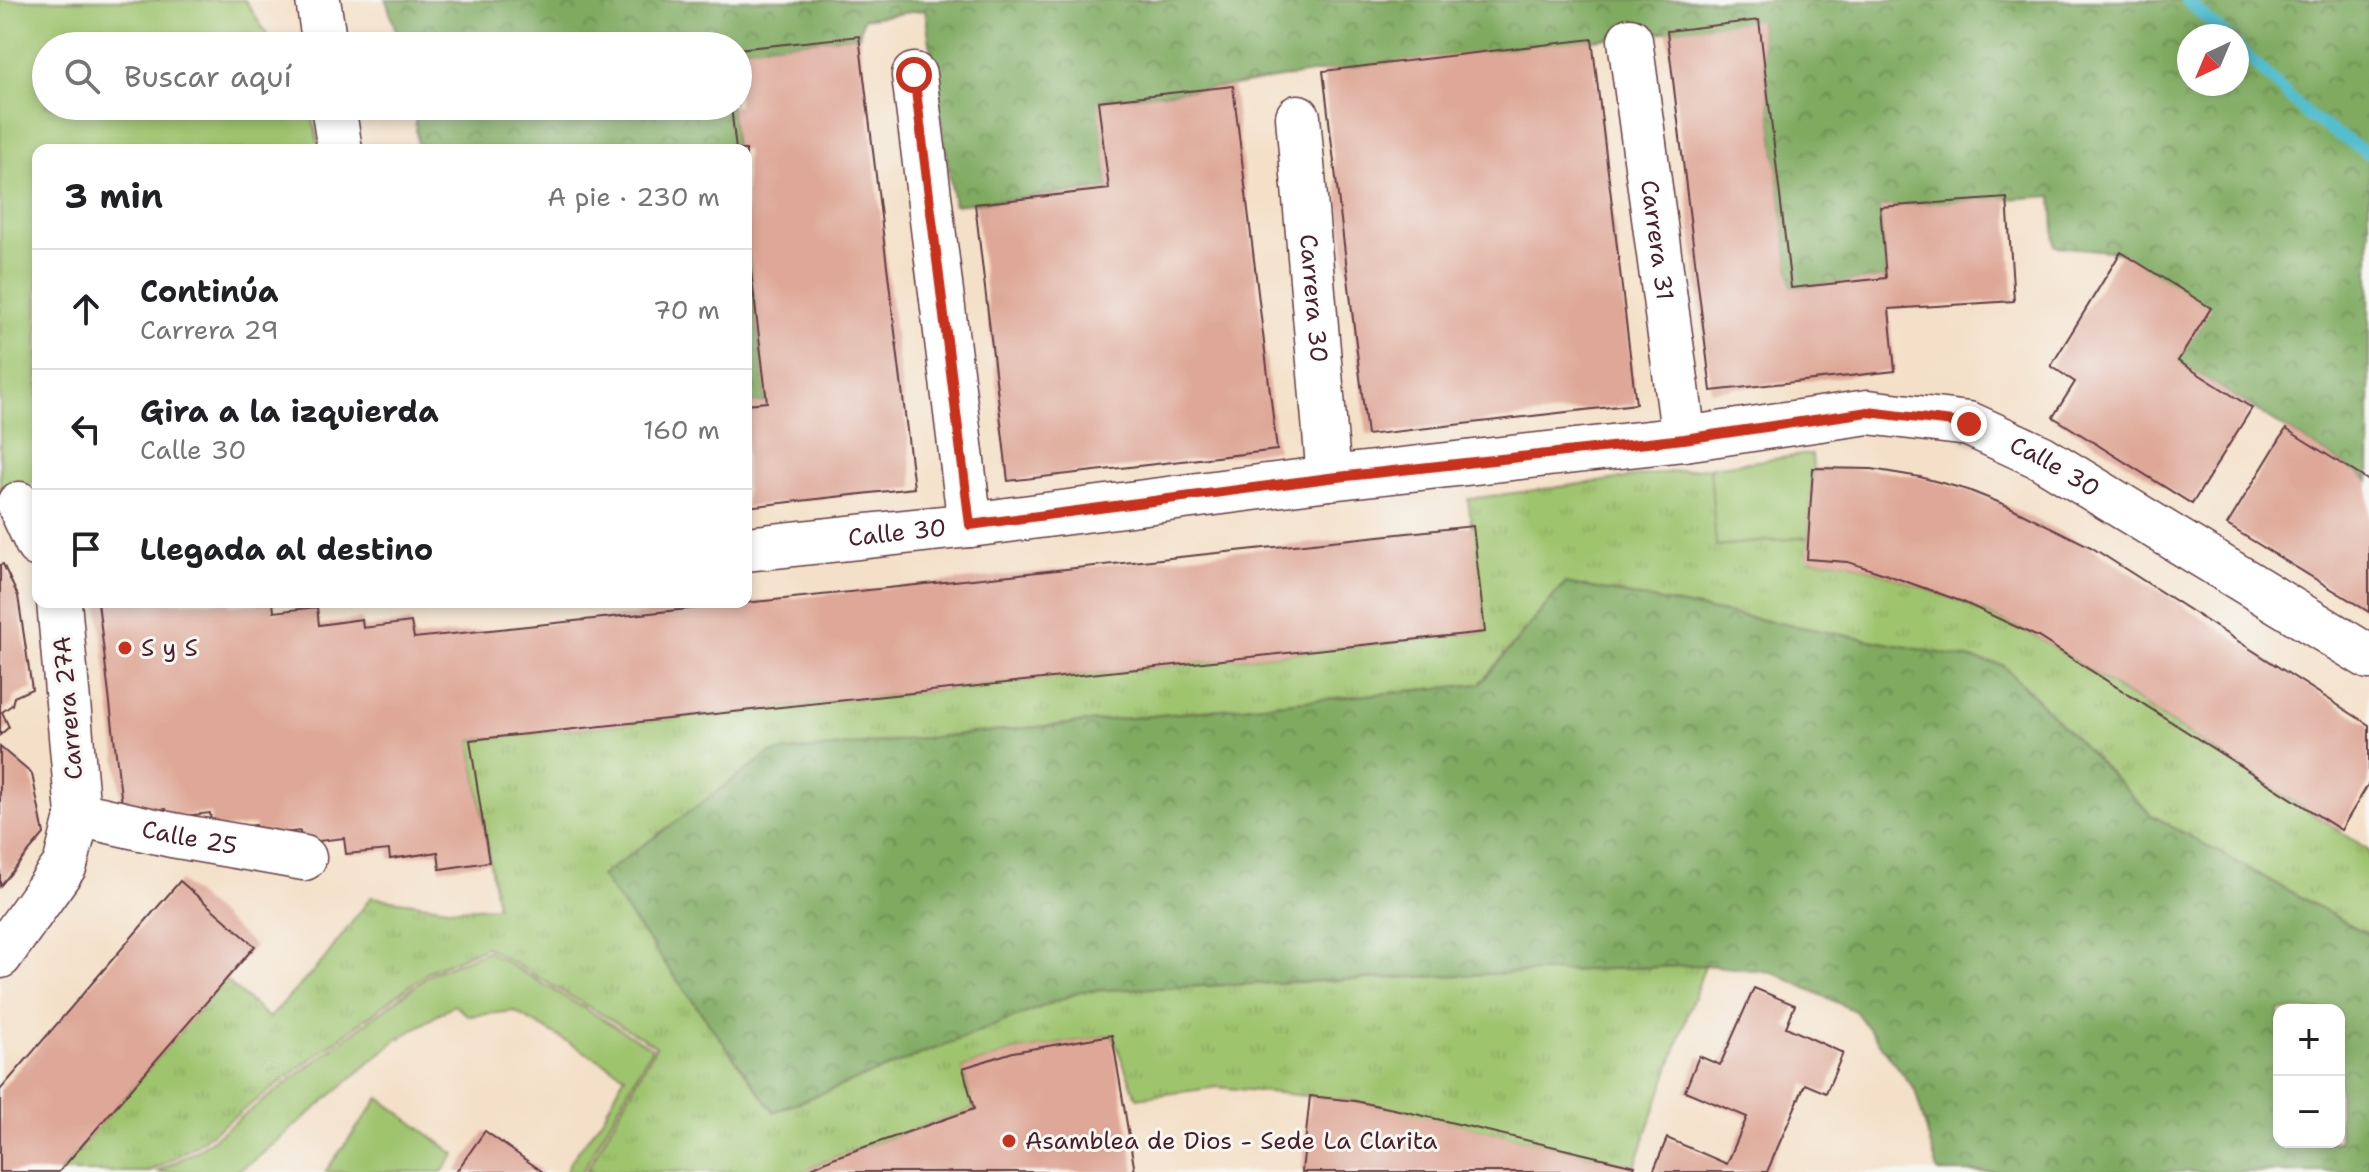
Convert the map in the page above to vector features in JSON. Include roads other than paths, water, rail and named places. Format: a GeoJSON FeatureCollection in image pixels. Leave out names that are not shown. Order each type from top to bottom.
{"type":"FeatureCollection","features":[{"type":"Feature","properties":{"kind":"street"},"geometry":{"type":"LineString","coordinates":[[318,0],[323,32]]}},
{"type":"Feature","properties":{"kind":"street","name":"Carrera 31"},"geometry":{"type":"LineString","coordinates":[[1630,40],[1684,439]]}},
{"type":"Feature","properties":{"kind":"street"},"geometry":{"type":"LineString","coordinates":[[914,75],[970,525]]}},
{"type":"Feature","properties":{"kind":"street","name":"Carrera 30"},"geometry":{"type":"LineString","coordinates":[[1298,117],[1329,478]]}},
{"type":"Feature","properties":{"kind":"street"},"geometry":{"type":"LineString","coordinates":[[335,120],[339,144]]}},
{"type":"Feature","properties":{"kind":"street","name":"Calle 30"},"geometry":{"type":"LineString","coordinates":[[752,548],[970,525],[1329,478],[1684,439],[1868,412],[1969,424],[2041,457],[2369,657]]}},
{"type":"Feature","properties":{"kind":"street"},"geometry":{"type":"LineString","coordinates":[[19,508],[32,533]]}},
{"type":"Feature","properties":{"kind":"street","name":"Carrera 27A"},"geometry":{"type":"LineString","coordinates":[[0,956],[65,865],[78,814],[60,608]]}},
{"type":"Feature","properties":{"kind":"street","name":"Calle 25"},"geometry":{"type":"LineString","coordinates":[[78,814],[172,835],[304,858]]}},
{"type":"Feature","properties":{"kind":"waterway"},"geometry":{"type":"LineString","coordinates":[[2186,0],[2213,24]]}},
{"type":"Feature","properties":{"kind":"waterway"},"geometry":{"type":"LineString","coordinates":[[2249,58],[2309,116],[2369,154]]}},
{"type":"Feature","properties":{"kind":"place","name":"S y S"},"geometry":{"type":"Point","coordinates":[125,648]}},
{"type":"Feature","properties":{"kind":"place","name":"Asamblea de Dios - Sede La Clarita"},"geometry":{"type":"Point","coordinates":[1009,1141]}}]}
